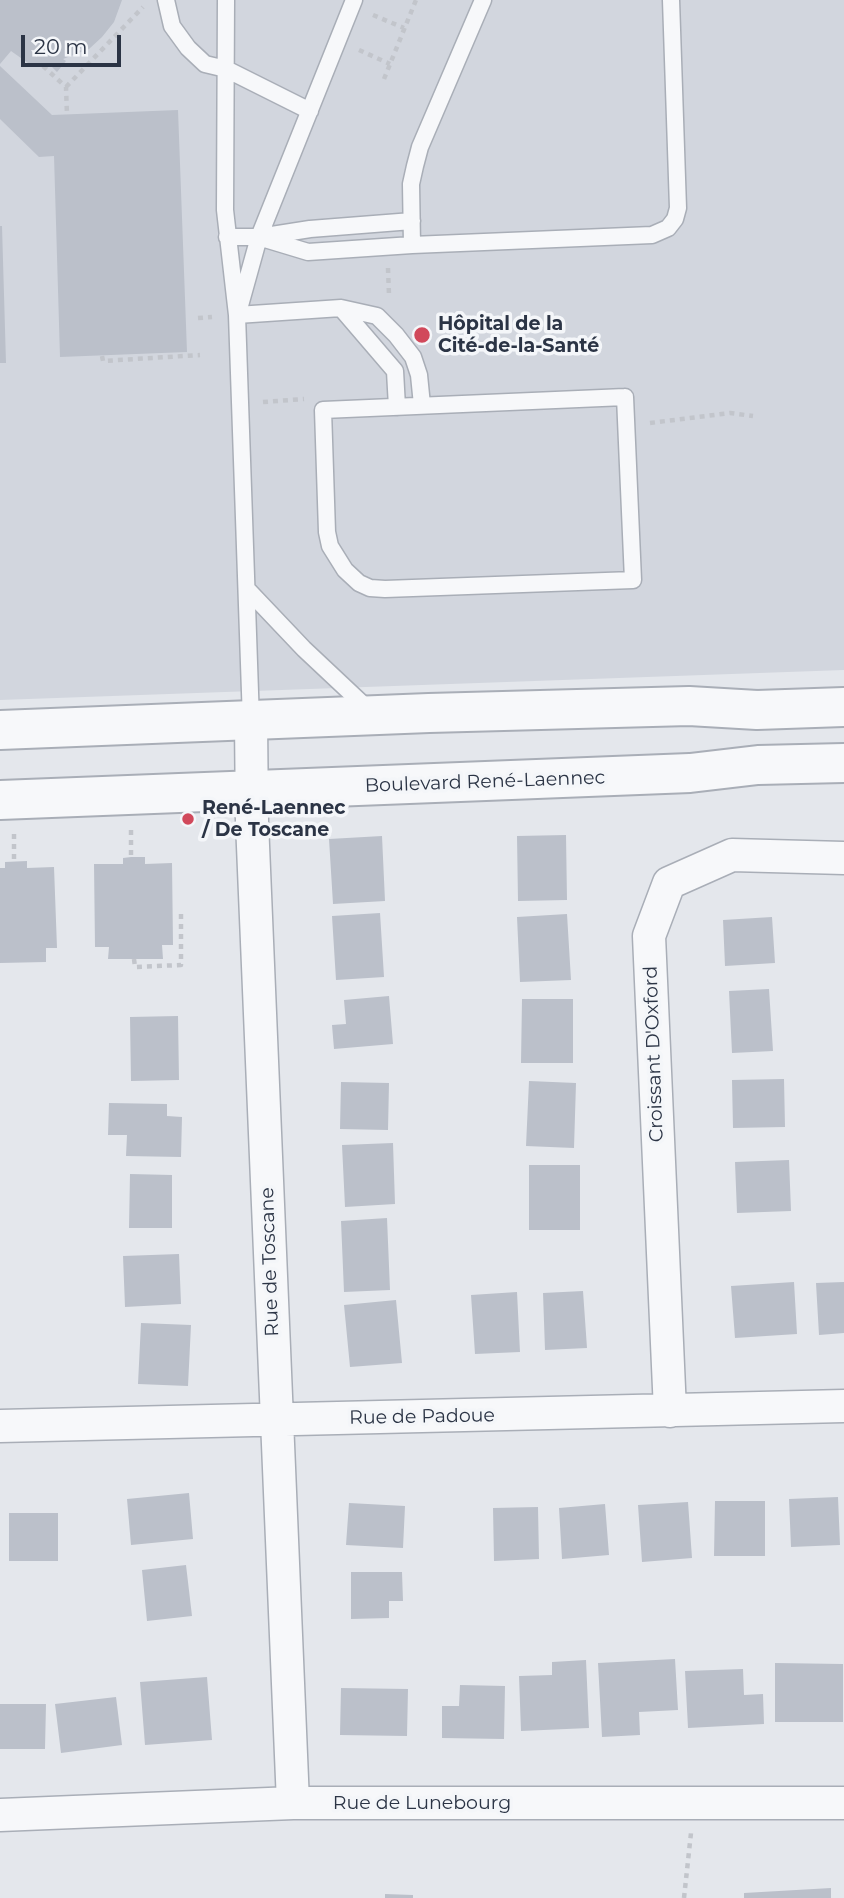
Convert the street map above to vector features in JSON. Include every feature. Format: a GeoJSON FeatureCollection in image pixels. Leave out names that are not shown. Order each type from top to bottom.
{"type":"FeatureCollection","features":[{"type":"Feature","properties":{"kind":"street"},"geometry":{"type":"LineString","coordinates":[[0,730],[689,706],[757,710],[844,706]]}},
{"type":"Feature","properties":{"kind":"street","name":"Rue de Toscane"},"geometry":{"type":"LineString","coordinates":[[251,721],[293,1803]]}},
{"type":"Feature","properties":{"kind":"street","name":"Boulevard René-Laennec"},"geometry":{"type":"LineString","coordinates":[[7,812],[252,791],[690,774],[758,765],[844,763]]}},
{"type":"Feature","properties":{"kind":"street","name":"Croissant D'Oxford"},"geometry":{"type":"LineString","coordinates":[[670,1411],[649,936],[669,883],[732,855],[844,858]]}},
{"type":"Feature","properties":{"kind":"street","name":"Rue de Padoue"},"geometry":{"type":"LineString","coordinates":[[0,1426],[844,1406]]}},
{"type":"Feature","properties":{"kind":"street","name":"Rue de Lunebourg"},"geometry":{"type":"LineString","coordinates":[[0,1815],[293,1803],[844,1803]]}},
{"type":"Feature","properties":{"kind":"lane"},"geometry":{"type":"LineString","coordinates":[[166,0],[172,26],[188,48],[205,64],[226,69],[310,111]]}},
{"type":"Feature","properties":{"kind":"lane"},"geometry":{"type":"LineString","coordinates":[[226,0],[225,210],[237,315],[251,721]]}},
{"type":"Feature","properties":{"kind":"lane"},"geometry":{"type":"LineString","coordinates":[[412,245],[411,184],[421,147],[483,0]]}},
{"type":"Feature","properties":{"kind":"lane"},"geometry":{"type":"LineString","coordinates":[[260,237],[308,252],[652,234],[668,228],[675,219],[678,208],[671,0]]}},
{"type":"Feature","properties":{"kind":"lane"},"geometry":{"type":"LineString","coordinates":[[237,315],[260,237],[353,3]]}},
{"type":"Feature","properties":{"kind":"lane"},"geometry":{"type":"LineString","coordinates":[[227,237],[260,237],[310,229],[412,221]]}},
{"type":"Feature","properties":{"kind":"lane"},"geometry":{"type":"LineString","coordinates":[[237,315],[341,308],[377,316],[413,357],[419,375],[422,405]]}},
{"type":"Feature","properties":{"kind":"lane"},"geometry":{"type":"LineString","coordinates":[[341,308],[395,371],[397,407]]}},
{"type":"Feature","properties":{"kind":"lane"},"geometry":{"type":"LineString","coordinates":[[625,397],[633,580],[385,589],[370,588],[359,583],[345,570],[330,546],[327,532],[323,410],[397,407],[625,397]]}},
{"type":"Feature","properties":{"kind":"lane"},"geometry":{"type":"LineString","coordinates":[[247,589],[304,649],[375,715]]}},
{"type":"Feature","properties":{"kind":"path"},"geometry":{"type":"LineString","coordinates":[[384,79],[416,0]]}},
{"type":"Feature","properties":{"kind":"path"},"geometry":{"type":"LineString","coordinates":[[66,87],[149,1]]}},
{"type":"Feature","properties":{"kind":"path"},"geometry":{"type":"LineString","coordinates":[[353,3],[404,28]]}},
{"type":"Feature","properties":{"kind":"path"},"geometry":{"type":"LineString","coordinates":[[338,40],[390,64]]}},
{"type":"Feature","properties":{"kind":"path"},"geometry":{"type":"LineString","coordinates":[[43,66],[66,87],[68,115]]}},
{"type":"Feature","properties":{"kind":"path"},"geometry":{"type":"LineString","coordinates":[[102,356],[103,361],[200,355]]}},
{"type":"Feature","properties":{"kind":"path"},"geometry":{"type":"LineString","coordinates":[[674,420],[730,413],[753,416]]}},
{"type":"Feature","properties":{"kind":"path"},"geometry":{"type":"LineString","coordinates":[[7,812],[14,861]]}},
{"type":"Feature","properties":{"kind":"path"},"geometry":{"type":"LineString","coordinates":[[131,821],[131,858]]}},
{"type":"Feature","properties":{"kind":"path"},"geometry":{"type":"LineString","coordinates":[[134,959],[135,967],[181,965],[181,912]]}},
{"type":"Feature","properties":{"kind":"path"},"geometry":{"type":"LineString","coordinates":[[684,1898],[695,1803]]}},
{"type":"Feature","properties":{"kind":"shaded area","name":"Hôpital de la Cité-de-la-Santé"},"geometry":{"type":"Polygon","coordinates":[[[0,0],[844,0],[844,670],[0,700],[0,0]]]}},
{"type":"Feature","properties":{"kind":"building"},"geometry":{"type":"Polygon","coordinates":[[[0,0],[122,0],[114,22],[102,37],[89,49],[63,59],[66,61],[57,72],[52,67],[28,63],[11,51],[0,64],[0,0]]]}},
{"type":"Feature","properties":{"kind":"building"},"geometry":{"type":"Polygon","coordinates":[[[0,66],[52,115],[178,110],[187,352],[60,357],[54,156],[39,157],[0,119],[0,66]]]}},
{"type":"Feature","properties":{"kind":"building"},"geometry":{"type":"Polygon","coordinates":[[[2,226],[6,363],[0,363],[2,226]]]}},
{"type":"Feature","properties":{"kind":"building"},"geometry":{"type":"Polygon","coordinates":[[[566,835],[567,900],[518,901],[517,836],[566,835]]]}},
{"type":"Feature","properties":{"kind":"building"},"geometry":{"type":"Polygon","coordinates":[[[382,836],[385,901],[333,904],[329,839],[382,836]]]}},
{"type":"Feature","properties":{"kind":"building"},"geometry":{"type":"Polygon","coordinates":[[[145,857],[145,864],[172,863],[173,945],[162,945],[163,959],[108,959],[109,947],[95,947],[94,864],[123,864],[123,858],[145,857]]]}},
{"type":"Feature","properties":{"kind":"building"},"geometry":{"type":"Polygon","coordinates":[[[27,861],[27,868],[54,867],[57,948],[46,948],[46,962],[0,963],[0,868],[5,868],[5,862],[27,861]]]}},
{"type":"Feature","properties":{"kind":"building"},"geometry":{"type":"Polygon","coordinates":[[[380,913],[384,977],[336,980],[332,916],[380,913]]]}},
{"type":"Feature","properties":{"kind":"building"},"geometry":{"type":"Polygon","coordinates":[[[567,914],[571,980],[520,982],[517,917],[567,914]]]}},
{"type":"Feature","properties":{"kind":"building"},"geometry":{"type":"Polygon","coordinates":[[[772,917],[775,963],[725,966],[723,920],[772,917]]]}},
{"type":"Feature","properties":{"kind":"building"},"geometry":{"type":"Polygon","coordinates":[[[769,989],[773,1051],[732,1053],[729,991],[769,989]]]}},
{"type":"Feature","properties":{"kind":"building"},"geometry":{"type":"Polygon","coordinates":[[[389,996],[393,1044],[334,1049],[332,1025],[346,1024],[344,1000],[389,996]]]}},
{"type":"Feature","properties":{"kind":"building"},"geometry":{"type":"Polygon","coordinates":[[[522,999],[573,999],[573,1063],[521,1063],[522,999]]]}},
{"type":"Feature","properties":{"kind":"building"},"geometry":{"type":"Polygon","coordinates":[[[178,1016],[179,1080],[131,1081],[130,1017],[178,1016]]]}},
{"type":"Feature","properties":{"kind":"building"},"geometry":{"type":"Polygon","coordinates":[[[784,1079],[785,1127],[733,1128],[732,1080],[784,1079]]]}},
{"type":"Feature","properties":{"kind":"building"},"geometry":{"type":"Polygon","coordinates":[[[529,1081],[576,1083],[574,1148],[526,1146],[529,1081]]]}},
{"type":"Feature","properties":{"kind":"building"},"geometry":{"type":"Polygon","coordinates":[[[341,1082],[389,1083],[388,1130],[340,1129],[341,1082]]]}},
{"type":"Feature","properties":{"kind":"building"},"geometry":{"type":"Polygon","coordinates":[[[109,1103],[167,1104],[167,1116],[182,1117],[181,1157],[126,1156],[127,1135],[108,1135],[109,1103]]]}},
{"type":"Feature","properties":{"kind":"building"},"geometry":{"type":"Polygon","coordinates":[[[393,1143],[395,1204],[345,1207],[342,1145],[393,1143]]]}},
{"type":"Feature","properties":{"kind":"building"},"geometry":{"type":"Polygon","coordinates":[[[789,1160],[791,1211],[737,1213],[735,1162],[789,1160]]]}},
{"type":"Feature","properties":{"kind":"building"},"geometry":{"type":"Polygon","coordinates":[[[529,1165],[580,1165],[580,1230],[529,1230],[529,1165]]]}},
{"type":"Feature","properties":{"kind":"building"},"geometry":{"type":"Polygon","coordinates":[[[130,1174],[172,1175],[172,1228],[129,1228],[130,1174]]]}},
{"type":"Feature","properties":{"kind":"building"},"geometry":{"type":"Polygon","coordinates":[[[387,1218],[390,1290],[344,1292],[341,1221],[387,1218]]]}},
{"type":"Feature","properties":{"kind":"building"},"geometry":{"type":"Polygon","coordinates":[[[179,1254],[181,1304],[125,1307],[123,1256],[179,1254]]]}},
{"type":"Feature","properties":{"kind":"building"},"geometry":{"type":"Polygon","coordinates":[[[794,1282],[797,1334],[735,1338],[731,1286],[794,1282]]]}},
{"type":"Feature","properties":{"kind":"building"},"geometry":{"type":"Polygon","coordinates":[[[844,1282],[844,1333],[819,1335],[816,1283],[844,1282]]]}},
{"type":"Feature","properties":{"kind":"building"},"geometry":{"type":"Polygon","coordinates":[[[583,1291],[587,1348],[545,1350],[543,1293],[583,1291]]]}},
{"type":"Feature","properties":{"kind":"building"},"geometry":{"type":"Polygon","coordinates":[[[517,1292],[520,1352],[475,1354],[471,1295],[517,1292]]]}},
{"type":"Feature","properties":{"kind":"building"},"geometry":{"type":"Polygon","coordinates":[[[396,1300],[402,1363],[350,1367],[344,1305],[396,1300]]]}},
{"type":"Feature","properties":{"kind":"building"},"geometry":{"type":"Polygon","coordinates":[[[141,1323],[191,1325],[188,1386],[138,1384],[141,1323]]]}},
{"type":"Feature","properties":{"kind":"building"},"geometry":{"type":"Polygon","coordinates":[[[189,1493],[193,1539],[131,1545],[127,1499],[189,1493]]]}},
{"type":"Feature","properties":{"kind":"building"},"geometry":{"type":"Polygon","coordinates":[[[838,1497],[840,1545],[791,1547],[789,1499],[838,1497]]]}},
{"type":"Feature","properties":{"kind":"building"},"geometry":{"type":"Polygon","coordinates":[[[715,1501],[765,1501],[765,1556],[714,1556],[715,1501]]]}},
{"type":"Feature","properties":{"kind":"building"},"geometry":{"type":"Polygon","coordinates":[[[688,1502],[692,1558],[642,1562],[638,1505],[688,1502]]]}},
{"type":"Feature","properties":{"kind":"building"},"geometry":{"type":"Polygon","coordinates":[[[349,1503],[405,1506],[403,1548],[346,1545],[349,1503]]]}},
{"type":"Feature","properties":{"kind":"building"},"geometry":{"type":"Polygon","coordinates":[[[605,1504],[609,1555],[562,1559],[559,1508],[605,1504]]]}},
{"type":"Feature","properties":{"kind":"building"},"geometry":{"type":"Polygon","coordinates":[[[538,1507],[539,1559],[494,1561],[493,1508],[538,1507]]]}},
{"type":"Feature","properties":{"kind":"building"},"geometry":{"type":"Polygon","coordinates":[[[9,1513],[58,1513],[58,1561],[9,1561],[9,1513]]]}},
{"type":"Feature","properties":{"kind":"building"},"geometry":{"type":"Polygon","coordinates":[[[186,1565],[192,1616],[147,1621],[142,1570],[186,1565]]]}},
{"type":"Feature","properties":{"kind":"building"},"geometry":{"type":"Polygon","coordinates":[[[351,1572],[402,1572],[403,1601],[389,1601],[389,1618],[351,1619],[351,1572]]]}},
{"type":"Feature","properties":{"kind":"building"},"geometry":{"type":"Polygon","coordinates":[[[675,1659],[678,1710],[639,1712],[640,1735],[602,1737],[598,1663],[675,1659]]]}},
{"type":"Feature","properties":{"kind":"building"},"geometry":{"type":"Polygon","coordinates":[[[586,1660],[589,1728],[521,1731],[519,1676],[552,1675],[552,1662],[586,1660]]]}},
{"type":"Feature","properties":{"kind":"building"},"geometry":{"type":"Polygon","coordinates":[[[775,1663],[843,1664],[843,1722],[775,1722],[775,1663]]]}},
{"type":"Feature","properties":{"kind":"building"},"geometry":{"type":"Polygon","coordinates":[[[743,1669],[744,1695],[763,1694],[764,1724],[688,1728],[685,1671],[743,1669]]]}},
{"type":"Feature","properties":{"kind":"building"},"geometry":{"type":"Polygon","coordinates":[[[207,1677],[212,1740],[145,1745],[140,1682],[207,1677]]]}},
{"type":"Feature","properties":{"kind":"building"},"geometry":{"type":"Polygon","coordinates":[[[460,1685],[505,1686],[504,1739],[442,1738],[442,1706],[459,1706],[460,1685]]]}},
{"type":"Feature","properties":{"kind":"building"},"geometry":{"type":"Polygon","coordinates":[[[341,1688],[408,1689],[407,1736],[340,1735],[341,1688]]]}},
{"type":"Feature","properties":{"kind":"building"},"geometry":{"type":"Polygon","coordinates":[[[116,1697],[122,1745],[61,1753],[55,1704],[116,1697]]]}},
{"type":"Feature","properties":{"kind":"building"},"geometry":{"type":"Polygon","coordinates":[[[0,1704],[46,1704],[45,1749],[0,1749],[0,1704]]]}},
{"type":"Feature","properties":{"kind":"building"},"geometry":{"type":"Polygon","coordinates":[[[831,1888],[831,1898],[744,1898],[744,1893],[831,1888]]]}},
{"type":"Feature","properties":{"kind":"building"},"geometry":{"type":"Polygon","coordinates":[[[385,1894],[413,1895],[413,1898],[385,1898],[385,1894]]]}},
{"type":"Feature","properties":{"kind":"place","name":"Hôpital de la Cité-de-la-Santé"},"geometry":{"type":"Point","coordinates":[422,335]}},
{"type":"Feature","properties":{"kind":"place","name":"René-Laennec / De Toscane"},"geometry":{"type":"Point","coordinates":[188,819]}}]}
